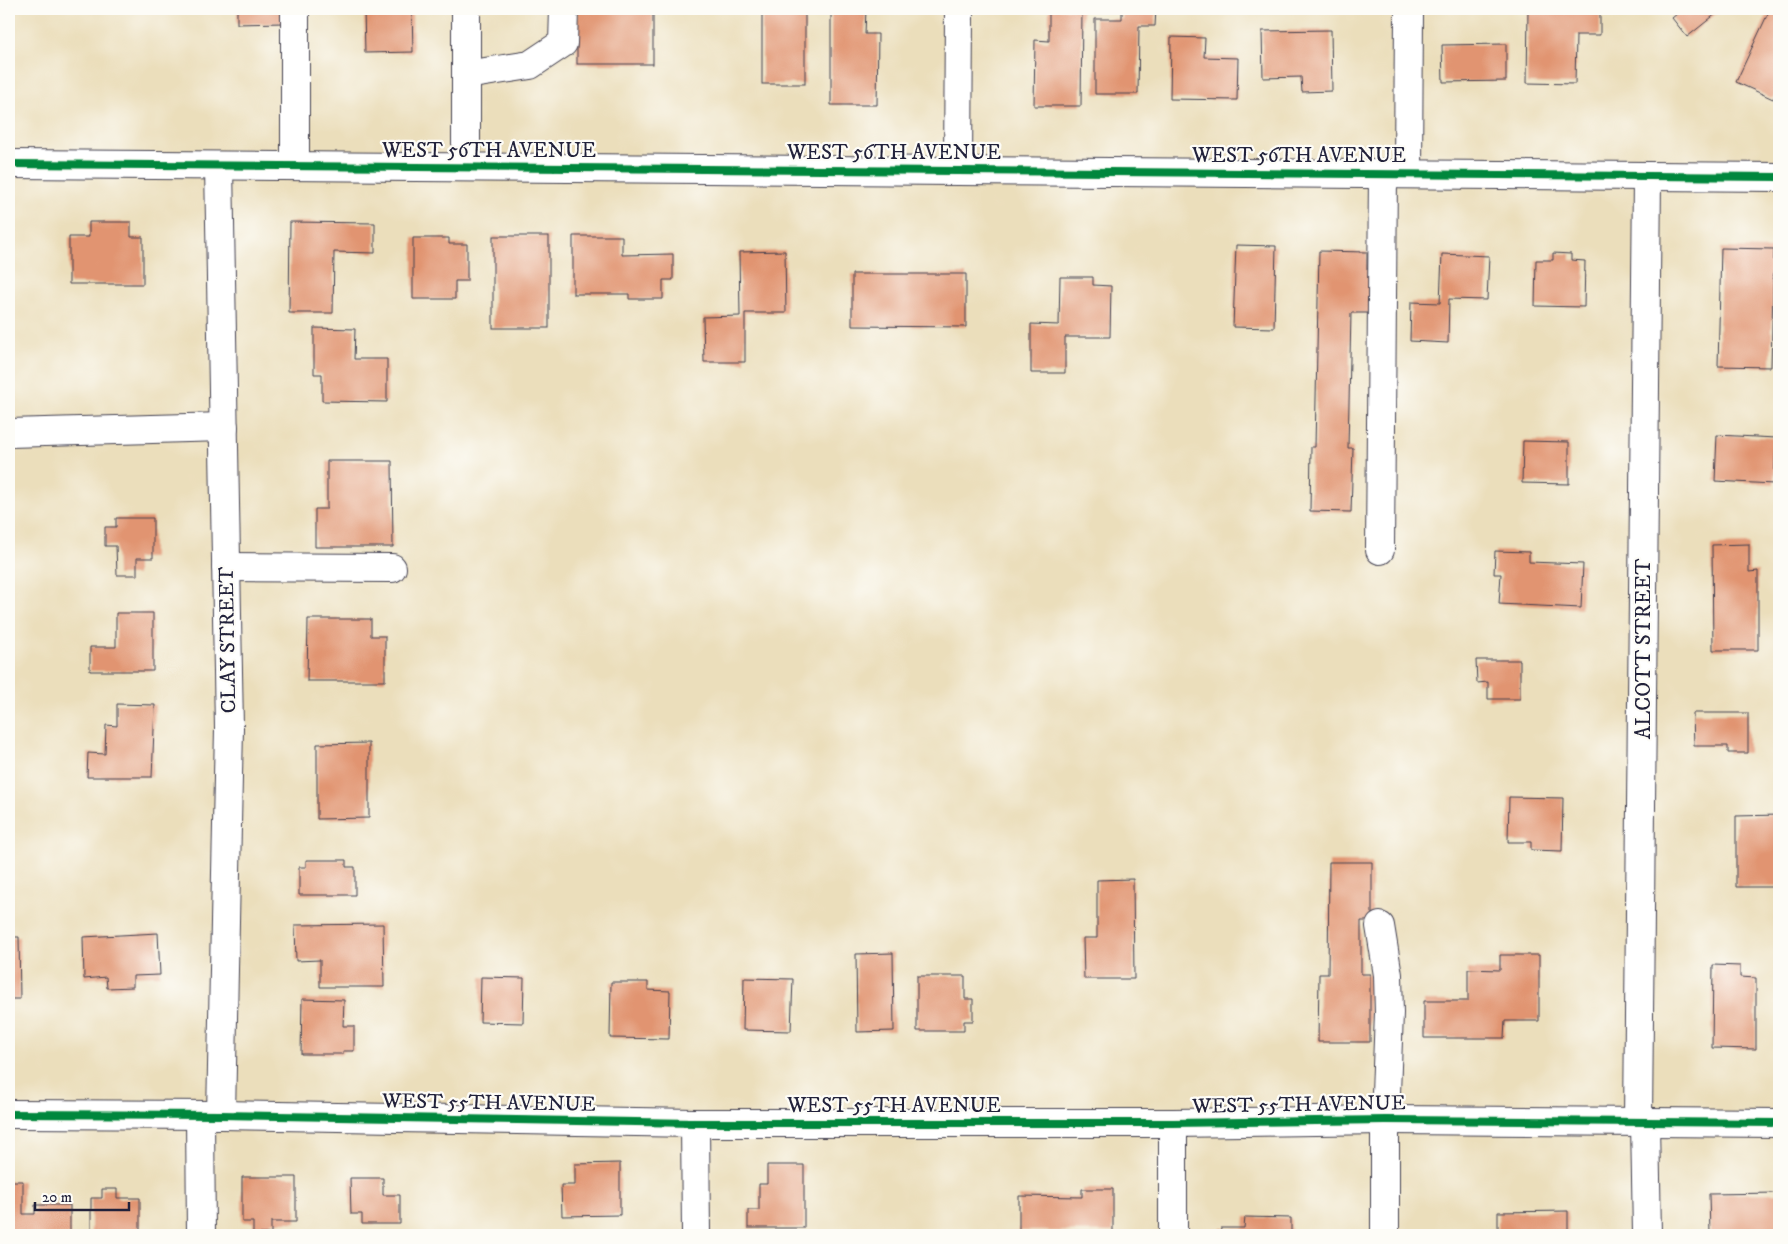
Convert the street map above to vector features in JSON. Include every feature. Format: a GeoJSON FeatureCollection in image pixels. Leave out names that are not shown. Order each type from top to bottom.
{"type":"FeatureCollection","features":[{"type":"Feature","properties":{"kind":"street"},"geometry":{"type":"LineString","coordinates":[[295,9],[295,166]]}},
{"type":"Feature","properties":{"kind":"street"},"geometry":{"type":"LineString","coordinates":[[466,9],[466,167]]}},
{"type":"Feature","properties":{"kind":"street"},"geometry":{"type":"LineString","coordinates":[[466,75],[530,65],[563,43],[564,9]]}},
{"type":"Feature","properties":{"kind":"street"},"geometry":{"type":"LineString","coordinates":[[958,170],[959,9]]}},
{"type":"Feature","properties":{"kind":"street"},"geometry":{"type":"LineString","coordinates":[[1380,550],[1396,173],[1409,9]]}},
{"type":"Feature","properties":{"kind":"street","name":"WEST 56TH AVENUE"},"geometry":{"type":"LineString","coordinates":[[9,164],[1779,177]]}},
{"type":"Feature","properties":{"kind":"street","name":"CLAY STREET"},"geometry":{"type":"LineString","coordinates":[[201,1235],[211,1115],[229,728],[219,166]]}},
{"type":"Feature","properties":{"kind":"street","name":"ALCOTT STREET"},"geometry":{"type":"LineString","coordinates":[[1647,177],[1641,1122],[1647,1235]]}},
{"type":"Feature","properties":{"kind":"street"},"geometry":{"type":"LineString","coordinates":[[9,433],[224,427]]}},
{"type":"Feature","properties":{"kind":"street"},"geometry":{"type":"LineString","coordinates":[[226,567],[392,568]]}},
{"type":"Feature","properties":{"kind":"street"},"geometry":{"type":"LineString","coordinates":[[1380,926],[1388,975],[1389,1013],[1385,1120],[1385,1235]]}},
{"type":"Feature","properties":{"kind":"street","name":"WEST 55TH AVENUE"},"geometry":{"type":"LineString","coordinates":[[9,1114],[211,1115],[695,1123],[1173,1123],[1385,1120],[1779,1123]]}},
{"type":"Feature","properties":{"kind":"street"},"geometry":{"type":"LineString","coordinates":[[695,1123],[696,1235]]}},
{"type":"Feature","properties":{"kind":"street"},"geometry":{"type":"LineString","coordinates":[[1173,1123],[1173,1235]]}},
{"type":"Feature","properties":{"kind":"building"},"geometry":{"type":"Polygon","coordinates":[[[237,9],[282,9],[283,23],[237,24],[237,9]]]}},
{"type":"Feature","properties":{"kind":"building"},"geometry":{"type":"Polygon","coordinates":[[[364,9],[412,9],[413,52],[365,53],[364,9]]]}},
{"type":"Feature","properties":{"kind":"building"},"geometry":{"type":"Polygon","coordinates":[[[577,9],[653,9],[653,64],[577,64],[577,9]]]}},
{"type":"Feature","properties":{"kind":"building"},"geometry":{"type":"Polygon","coordinates":[[[762,9],[805,9],[805,84],[762,84],[762,9]]]}},
{"type":"Feature","properties":{"kind":"building"},"geometry":{"type":"Polygon","coordinates":[[[831,9],[866,9],[865,34],[878,34],[877,105],[831,105],[831,9]]]}},
{"type":"Feature","properties":{"kind":"building"},"geometry":{"type":"Polygon","coordinates":[[[1049,9],[1082,9],[1081,106],[1034,106],[1035,40],[1049,41],[1049,9]]]}},
{"type":"Feature","properties":{"kind":"building"},"geometry":{"type":"Polygon","coordinates":[[[1122,9],[1156,9],[1155,26],[1139,26],[1138,94],[1095,94],[1095,19],[1122,19],[1122,9]]]}},
{"type":"Feature","properties":{"kind":"building"},"geometry":{"type":"Polygon","coordinates":[[[1528,9],[1600,9],[1600,35],[1576,35],[1575,84],[1527,83],[1528,9]]]}},
{"type":"Feature","properties":{"kind":"building"},"geometry":{"type":"Polygon","coordinates":[[[1683,9],[1722,9],[1687,37],[1672,18],[1683,9]]]}},
{"type":"Feature","properties":{"kind":"building"},"geometry":{"type":"Polygon","coordinates":[[[1770,9],[1779,9],[1779,87],[1773,99],[1736,82],[1770,9]]]}},
{"type":"Feature","properties":{"kind":"building"},"geometry":{"type":"Polygon","coordinates":[[[1331,30],[1332,91],[1302,92],[1301,77],[1263,78],[1262,31],[1331,30]]]}},
{"type":"Feature","properties":{"kind":"building"},"geometry":{"type":"Polygon","coordinates":[[[1171,37],[1205,38],[1204,57],[1238,58],[1237,100],[1170,99],[1171,37]]]}},
{"type":"Feature","properties":{"kind":"building"},"geometry":{"type":"Polygon","coordinates":[[[1506,44],[1506,81],[1443,82],[1442,45],[1506,44]]]}},
{"type":"Feature","properties":{"kind":"building"},"geometry":{"type":"Polygon","coordinates":[[[89,222],[131,222],[131,237],[143,237],[143,284],[69,284],[69,237],[89,237],[89,222]]]}},
{"type":"Feature","properties":{"kind":"building"},"geometry":{"type":"Polygon","coordinates":[[[290,222],[375,223],[375,253],[334,252],[333,313],[289,313],[290,222]]]}},
{"type":"Feature","properties":{"kind":"building"},"geometry":{"type":"Polygon","coordinates":[[[493,236],[549,236],[549,328],[493,328],[493,236]]]}},
{"type":"Feature","properties":{"kind":"building"},"geometry":{"type":"Polygon","coordinates":[[[573,236],[622,236],[622,255],[673,254],[673,280],[663,280],[663,299],[629,299],[629,294],[573,294],[573,236]]]}},
{"type":"Feature","properties":{"kind":"building"},"geometry":{"type":"Polygon","coordinates":[[[413,238],[449,238],[449,244],[467,244],[467,281],[455,281],[455,299],[413,299],[413,238]]]}},
{"type":"Feature","properties":{"kind":"building"},"geometry":{"type":"Polygon","coordinates":[[[1236,245],[1276,246],[1274,328],[1233,327],[1236,245]]]}},
{"type":"Feature","properties":{"kind":"building"},"geometry":{"type":"Polygon","coordinates":[[[1721,248],[1774,249],[1771,367],[1718,366],[1721,248]]]}},
{"type":"Feature","properties":{"kind":"building"},"geometry":{"type":"Polygon","coordinates":[[[785,251],[786,313],[745,313],[745,362],[704,362],[703,317],[740,316],[739,252],[785,251]]]}},
{"type":"Feature","properties":{"kind":"building"},"geometry":{"type":"Polygon","coordinates":[[[1319,251],[1367,252],[1367,269],[1378,269],[1377,313],[1351,313],[1348,448],[1353,448],[1351,512],[1310,511],[1311,447],[1315,447],[1319,251]]]}},
{"type":"Feature","properties":{"kind":"building"},"geometry":{"type":"Polygon","coordinates":[[[1553,253],[1571,254],[1571,260],[1585,261],[1584,307],[1535,306],[1536,260],[1553,260],[1553,253]]]}},
{"type":"Feature","properties":{"kind":"building"},"geometry":{"type":"Polygon","coordinates":[[[1442,254],[1489,256],[1487,300],[1449,299],[1448,343],[1410,341],[1411,302],[1440,303],[1442,254]]]}},
{"type":"Feature","properties":{"kind":"building"},"geometry":{"type":"Polygon","coordinates":[[[852,274],[966,274],[966,327],[852,326],[852,274]]]}},
{"type":"Feature","properties":{"kind":"building"},"geometry":{"type":"Polygon","coordinates":[[[1060,277],[1093,277],[1093,285],[1111,286],[1110,337],[1065,337],[1065,373],[1031,373],[1031,324],[1059,325],[1060,277]]]}},
{"type":"Feature","properties":{"kind":"building"},"geometry":{"type":"Polygon","coordinates":[[[314,328],[355,329],[354,359],[387,359],[387,402],[322,401],[322,374],[314,374],[314,328]]]}},
{"type":"Feature","properties":{"kind":"building"},"geometry":{"type":"Polygon","coordinates":[[[1717,435],[1776,438],[1774,484],[1715,481],[1717,435]]]}},
{"type":"Feature","properties":{"kind":"building"},"geometry":{"type":"Polygon","coordinates":[[[1523,441],[1569,442],[1569,484],[1522,483],[1523,441]]]}},
{"type":"Feature","properties":{"kind":"building"},"geometry":{"type":"Polygon","coordinates":[[[327,461],[392,461],[393,547],[315,547],[315,509],[327,509],[327,461]]]}},
{"type":"Feature","properties":{"kind":"building"},"geometry":{"type":"Polygon","coordinates":[[[116,518],[153,518],[153,558],[137,558],[137,575],[117,575],[116,546],[105,546],[105,527],[116,527],[116,518]]]}},
{"type":"Feature","properties":{"kind":"building"},"geometry":{"type":"Polygon","coordinates":[[[1749,544],[1749,572],[1758,571],[1758,650],[1713,650],[1712,545],[1749,544]]]}},
{"type":"Feature","properties":{"kind":"building"},"geometry":{"type":"Polygon","coordinates":[[[1495,551],[1529,552],[1529,562],[1583,564],[1581,608],[1499,604],[1501,574],[1494,574],[1495,551]]]}},
{"type":"Feature","properties":{"kind":"building"},"geometry":{"type":"Polygon","coordinates":[[[116,613],[153,613],[153,671],[90,671],[90,647],[116,647],[116,613]]]}},
{"type":"Feature","properties":{"kind":"building"},"geometry":{"type":"Polygon","coordinates":[[[308,619],[371,619],[371,636],[385,636],[385,681],[307,681],[308,619]]]}},
{"type":"Feature","properties":{"kind":"building"},"geometry":{"type":"Polygon","coordinates":[[[1476,660],[1520,660],[1520,699],[1488,699],[1488,682],[1477,683],[1476,660]]]}},
{"type":"Feature","properties":{"kind":"building"},"geometry":{"type":"Polygon","coordinates":[[[117,704],[155,705],[152,777],[87,777],[88,753],[105,754],[106,725],[117,726],[117,704]]]}},
{"type":"Feature","properties":{"kind":"building"},"geometry":{"type":"Polygon","coordinates":[[[1693,713],[1748,713],[1748,753],[1728,753],[1728,746],[1694,746],[1693,713]]]}},
{"type":"Feature","properties":{"kind":"building"},"geometry":{"type":"Polygon","coordinates":[[[369,743],[369,818],[317,819],[317,744],[369,743]]]}},
{"type":"Feature","properties":{"kind":"building"},"geometry":{"type":"Polygon","coordinates":[[[1509,797],[1563,798],[1562,851],[1531,850],[1531,842],[1508,842],[1509,797]]]}},
{"type":"Feature","properties":{"kind":"building"},"geometry":{"type":"Polygon","coordinates":[[[1779,815],[1779,887],[1736,887],[1736,816],[1779,815]]]}},
{"type":"Feature","properties":{"kind":"building"},"geometry":{"type":"Polygon","coordinates":[[[306,860],[346,860],[346,867],[355,867],[355,895],[299,895],[299,867],[306,867],[306,860]]]}},
{"type":"Feature","properties":{"kind":"building"},"geometry":{"type":"Polygon","coordinates":[[[1329,862],[1372,862],[1372,921],[1361,921],[1361,974],[1370,974],[1370,1042],[1318,1042],[1319,974],[1328,974],[1329,862]]]}},
{"type":"Feature","properties":{"kind":"building"},"geometry":{"type":"Polygon","coordinates":[[[1133,879],[1134,979],[1084,979],[1083,938],[1097,938],[1097,880],[1133,879]]]}},
{"type":"Feature","properties":{"kind":"building"},"geometry":{"type":"Polygon","coordinates":[[[383,924],[384,987],[320,987],[320,960],[296,961],[295,925],[383,924]]]}},
{"type":"Feature","properties":{"kind":"building"},"geometry":{"type":"Polygon","coordinates":[[[158,933],[160,975],[133,976],[133,987],[107,988],[106,977],[84,979],[83,937],[158,933]]]}},
{"type":"Feature","properties":{"kind":"building"},"geometry":{"type":"Polygon","coordinates":[[[9,937],[19,937],[20,999],[9,999],[9,937]]]}},
{"type":"Feature","properties":{"kind":"building"},"geometry":{"type":"Polygon","coordinates":[[[893,953],[894,1031],[857,1032],[856,954],[893,953]]]}},
{"type":"Feature","properties":{"kind":"building"},"geometry":{"type":"Polygon","coordinates":[[[1500,955],[1539,955],[1539,1021],[1505,1021],[1504,1038],[1424,1038],[1424,1001],[1468,1001],[1468,969],[1500,970],[1500,955]]]}},
{"type":"Feature","properties":{"kind":"building"},"geometry":{"type":"Polygon","coordinates":[[[1713,965],[1740,966],[1740,977],[1756,978],[1756,1049],[1712,1048],[1713,965]]]}},
{"type":"Feature","properties":{"kind":"building"},"geometry":{"type":"Polygon","coordinates":[[[917,976],[965,976],[965,999],[973,999],[973,1021],[964,1021],[964,1031],[917,1031],[917,976]]]}},
{"type":"Feature","properties":{"kind":"building"},"geometry":{"type":"Polygon","coordinates":[[[481,977],[524,978],[523,1023],[480,1022],[481,977]]]}},
{"type":"Feature","properties":{"kind":"building"},"geometry":{"type":"Polygon","coordinates":[[[744,978],[793,979],[791,1031],[743,1030],[744,978]]]}},
{"type":"Feature","properties":{"kind":"building"},"geometry":{"type":"Polygon","coordinates":[[[611,982],[648,982],[648,990],[670,991],[669,1039],[610,1038],[611,982]]]}},
{"type":"Feature","properties":{"kind":"building"},"geometry":{"type":"Polygon","coordinates":[[[302,999],[344,1000],[343,1026],[354,1026],[354,1051],[343,1051],[343,1054],[301,1054],[302,999]]]}},
{"type":"Feature","properties":{"kind":"building"},"geometry":{"type":"Polygon","coordinates":[[[620,1163],[620,1215],[562,1216],[561,1185],[575,1185],[575,1164],[620,1163]]]}},
{"type":"Feature","properties":{"kind":"building"},"geometry":{"type":"Polygon","coordinates":[[[767,1165],[804,1165],[804,1228],[748,1228],[748,1210],[759,1210],[759,1184],[767,1184],[767,1165]]]}},
{"type":"Feature","properties":{"kind":"building"},"geometry":{"type":"Polygon","coordinates":[[[242,1177],[296,1177],[296,1222],[271,1222],[271,1234],[253,1234],[253,1222],[242,1222],[242,1177]]]}},
{"type":"Feature","properties":{"kind":"building"},"geometry":{"type":"Polygon","coordinates":[[[350,1178],[383,1178],[383,1195],[400,1195],[400,1224],[362,1224],[362,1214],[351,1214],[350,1178]]]}},
{"type":"Feature","properties":{"kind":"building"},"geometry":{"type":"Polygon","coordinates":[[[9,1181],[23,1181],[23,1214],[35,1214],[35,1205],[70,1205],[70,1235],[9,1235],[9,1181]]]}},
{"type":"Feature","properties":{"kind":"building"},"geometry":{"type":"Polygon","coordinates":[[[102,1189],[117,1189],[117,1198],[140,1198],[140,1235],[91,1235],[91,1198],[102,1198],[102,1189]]]}},
{"type":"Feature","properties":{"kind":"building"},"geometry":{"type":"Polygon","coordinates":[[[1082,1189],[1113,1189],[1113,1232],[1019,1231],[1019,1196],[1082,1197],[1082,1189]]]}},
{"type":"Feature","properties":{"kind":"building"},"geometry":{"type":"Polygon","coordinates":[[[1779,1193],[1779,1235],[1710,1235],[1709,1194],[1779,1193]]]}},
{"type":"Feature","properties":{"kind":"building"},"geometry":{"type":"Polygon","coordinates":[[[1568,1211],[1568,1235],[1498,1235],[1498,1212],[1568,1211]]]}},
{"type":"Feature","properties":{"kind":"building"},"geometry":{"type":"Polygon","coordinates":[[[1245,1217],[1291,1218],[1291,1235],[1220,1235],[1221,1228],[1244,1228],[1245,1217]]]}},
{"type":"Feature","properties":{"kind":"cycle path"},"geometry":{"type":"LineString","coordinates":[[9,164],[1779,177]]}},
{"type":"Feature","properties":{"kind":"cycle path"},"geometry":{"type":"LineString","coordinates":[[9,1114],[221,1115],[695,1123],[1173,1123],[1385,1120],[1779,1123]]}}]}
